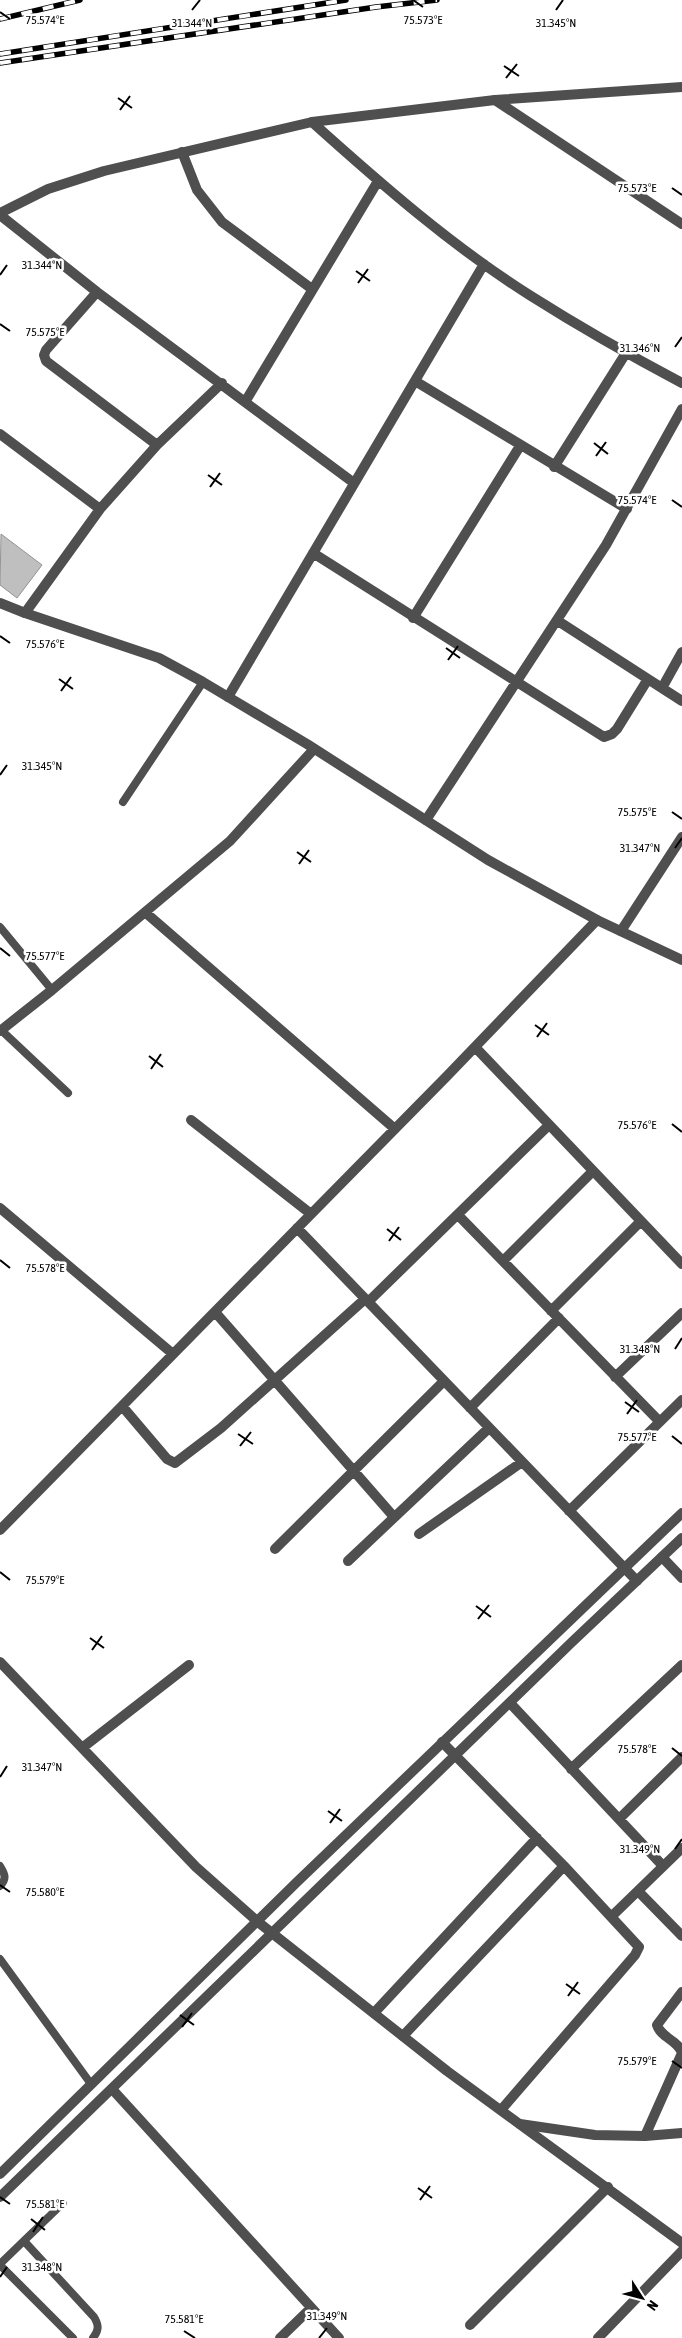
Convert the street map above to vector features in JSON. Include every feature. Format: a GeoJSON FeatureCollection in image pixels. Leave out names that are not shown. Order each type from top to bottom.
{"type":"FeatureCollection","features":[{"type":"Feature","properties":{"kind":"street"},"geometry":{"type":"LineString","coordinates":[[354,483],[222,383],[96,292],[0,214],[48,189],[104,170],[312,122],[496,100],[682,87]]}},
{"type":"Feature","properties":{"kind":"street"},"geometry":{"type":"LineString","coordinates":[[496,100],[682,224]]}},
{"type":"Feature","properties":{"kind":"street"},"geometry":{"type":"LineString","coordinates":[[312,122],[378,181],[484,264],[530,296],[626,353],[682,383]]}},
{"type":"Feature","properties":{"kind":"street"},"geometry":{"type":"LineString","coordinates":[[182,152],[197,190],[222,222],[312,289]]}},
{"type":"Feature","properties":{"kind":"street"},"geometry":{"type":"LineString","coordinates":[[245,402],[378,181]]}},
{"type":"Feature","properties":{"kind":"street"},"geometry":{"type":"LineString","coordinates":[[228,697],[484,264]]}},
{"type":"Feature","properties":{"kind":"street"},"geometry":{"type":"LineString","coordinates":[[96,292],[46,350],[44,355],[46,361],[157,445]]}},
{"type":"Feature","properties":{"kind":"street"},"geometry":{"type":"LineString","coordinates":[[554,467],[626,353]]}},
{"type":"Feature","properties":{"kind":"street"},"geometry":{"type":"LineString","coordinates":[[415,381],[554,467],[627,509]]}},
{"type":"Feature","properties":{"kind":"street"},"geometry":{"type":"LineString","coordinates":[[25,613],[100,509],[157,445],[222,383]]}},
{"type":"Feature","properties":{"kind":"street"},"geometry":{"type":"LineString","coordinates":[[426,820],[558,621],[627,509],[682,409]]}},
{"type":"Feature","properties":{"kind":"street"},"geometry":{"type":"LineString","coordinates":[[0,434],[100,509]]}},
{"type":"Feature","properties":{"kind":"street"},"geometry":{"type":"LineString","coordinates":[[413,618],[520,446]]}},
{"type":"Feature","properties":{"kind":"street"},"geometry":{"type":"LineString","coordinates":[[313,553],[604,737],[612,734],[616,729],[648,679]]}},
{"type":"Feature","properties":{"kind":"street"},"geometry":{"type":"LineString","coordinates":[[0,603],[159,658],[204,682],[314,749],[488,860],[598,920],[682,960]]}},
{"type":"Feature","properties":{"kind":"street"},"geometry":{"type":"LineString","coordinates":[[558,621],[682,701]]}},
{"type":"Feature","properties":{"kind":"street"},"geometry":{"type":"LineString","coordinates":[[662,688],[682,652]]}},
{"type":"Feature","properties":{"kind":"street"},"geometry":{"type":"LineString","coordinates":[[0,1031],[146,913],[230,841],[314,749]]}},
{"type":"Feature","properties":{"kind":"street"},"geometry":{"type":"LineString","coordinates":[[621,931],[682,837]]}},
{"type":"Feature","properties":{"kind":"street"},"geometry":{"type":"LineString","coordinates":[[146,913],[395,1129]]}},
{"type":"Feature","properties":{"kind":"street"},"geometry":{"type":"LineString","coordinates":[[0,1530],[598,920]]}},
{"type":"Feature","properties":{"kind":"street"},"geometry":{"type":"LineString","coordinates":[[475,1047],[682,1264]]}},
{"type":"Feature","properties":{"kind":"street"},"geometry":{"type":"LineString","coordinates":[[191,1120],[311,1214]]}},
{"type":"Feature","properties":{"kind":"street"},"geometry":{"type":"LineString","coordinates":[[122,1406],[167,1458],[175,1463],[221,1428],[366,1301],[458,1215],[549,1125]]}},
{"type":"Feature","properties":{"kind":"street"},"geometry":{"type":"LineString","coordinates":[[503,1262],[594,1172]]}},
{"type":"Feature","properties":{"kind":"street"},"geometry":{"type":"LineString","coordinates":[[0,1208],[173,1354]]}},
{"type":"Feature","properties":{"kind":"street"},"geometry":{"type":"LineString","coordinates":[[458,1215],[659,1422]]}},
{"type":"Feature","properties":{"kind":"street"},"geometry":{"type":"LineString","coordinates":[[470,1408],[641,1221]]}},
{"type":"Feature","properties":{"kind":"street"},"geometry":{"type":"LineString","coordinates":[[297,1228],[637,1581]]}},
{"type":"Feature","properties":{"kind":"street"},"geometry":{"type":"LineString","coordinates":[[215,1312],[394,1517]]}},
{"type":"Feature","properties":{"kind":"street"},"geometry":{"type":"LineString","coordinates":[[615,1376],[682,1313]]}},
{"type":"Feature","properties":{"kind":"street"},"geometry":{"type":"LineString","coordinates":[[275,1549],[444,1381]]}},
{"type":"Feature","properties":{"kind":"street"},"geometry":{"type":"LineString","coordinates":[[569,1511],[682,1400]]}},
{"type":"Feature","properties":{"kind":"street"},"geometry":{"type":"LineString","coordinates":[[348,1560],[489,1428]]}},
{"type":"Feature","properties":{"kind":"street"},"geometry":{"type":"LineString","coordinates":[[419,1534],[522,1462]]}},
{"type":"Feature","properties":{"kind":"street"},"geometry":{"type":"LineString","coordinates":[[0,2174],[442,1742],[682,1513]]}},
{"type":"Feature","properties":{"kind":"street"},"geometry":{"type":"LineString","coordinates":[[0,2197],[455,1755],[682,1538]]}},
{"type":"Feature","properties":{"kind":"street"},"geometry":{"type":"LineString","coordinates":[[662,1557],[682,1578]]}},
{"type":"Feature","properties":{"kind":"street"},"geometry":{"type":"LineString","coordinates":[[0,1662],[196,1867],[258,1922],[403,2036],[682,2243]]}},
{"type":"Feature","properties":{"kind":"street"},"geometry":{"type":"LineString","coordinates":[[82,1748],[189,1665]]}},
{"type":"Feature","properties":{"kind":"street"},"geometry":{"type":"LineString","coordinates":[[572,1769],[682,1665]]}},
{"type":"Feature","properties":{"kind":"street"},"geometry":{"type":"LineString","coordinates":[[510,1703],[663,1866]]}},
{"type":"Feature","properties":{"kind":"street"},"geometry":{"type":"LineString","coordinates":[[442,1742],[537,1838],[637,1944],[638,1951],[501,2110]]}},
{"type":"Feature","properties":{"kind":"street"},"geometry":{"type":"LineString","coordinates":[[619,1819],[682,1757]]}},
{"type":"Feature","properties":{"kind":"street"},"geometry":{"type":"LineString","coordinates":[[374,2013],[537,1838]]}},
{"type":"Feature","properties":{"kind":"street"},"geometry":{"type":"LineString","coordinates":[[612,1916],[682,1848]]}},
{"type":"Feature","properties":{"kind":"street"},"geometry":{"type":"LineString","coordinates":[[403,2036],[564,1866]]}},
{"type":"Feature","properties":{"kind":"street"},"geometry":{"type":"LineString","coordinates":[[638,1891],[682,1936]]}},
{"type":"Feature","properties":{"kind":"street"},"geometry":{"type":"LineString","coordinates":[[645,2136],[682,2053],[677,2045],[661,2033],[657,2026],[659,2020],[682,1992]]}},
{"type":"Feature","properties":{"kind":"street"},"geometry":{"type":"LineString","coordinates":[[112,2089],[339,2338]]}},
{"type":"Feature","properties":{"kind":"street"},"geometry":{"type":"LineString","coordinates":[[520,2124],[595,2135],[645,2136],[682,2133]]}},
{"type":"Feature","properties":{"kind":"street"},"geometry":{"type":"LineString","coordinates":[[470,2325],[608,2187]]}},
{"type":"Feature","properties":{"kind":"street"},"geometry":{"type":"LineString","coordinates":[[598,2338],[682,2251]]}},
{"type":"Feature","properties":{"kind":"street"},"geometry":{"type":"LineString","coordinates":[[280,2338],[311,2308]]}},
{"type":"Feature","properties":{"kind":"lane"},"geometry":{"type":"LineString","coordinates":[[123,802],[204,682]]}},
{"type":"Feature","properties":{"kind":"lane"},"geometry":{"type":"LineString","coordinates":[[0,927],[52,990]]}},
{"type":"Feature","properties":{"kind":"lane"},"geometry":{"type":"LineString","coordinates":[[0,1031],[68,1093]]}},
{"type":"Feature","properties":{"kind":"lane"},"geometry":{"type":"LineString","coordinates":[[0,1866],[5,1875],[4,1882],[0,1886]]}},
{"type":"Feature","properties":{"kind":"lane"},"geometry":{"type":"LineString","coordinates":[[0,1959],[91,2084]]}},
{"type":"Feature","properties":{"kind":"lane"},"geometry":{"type":"LineString","coordinates":[[63,2203],[0,2264],[73,2338]]}},
{"type":"Feature","properties":{"kind":"lane"},"geometry":{"type":"LineString","coordinates":[[24,2241],[94,2318],[98,2324],[98,2331],[93,2338]]}},
{"type":"Feature","properties":{"kind":"building"},"geometry":{"type":"Polygon","coordinates":[[[1,534],[42,565],[17,598],[0,585],[1,534]]]}},
{"type":"Feature","properties":{"kind":"railway"},"geometry":{"type":"LineString","coordinates":[[0,19],[80,0]]}},
{"type":"Feature","properties":{"kind":"railway"},"geometry":{"type":"LineString","coordinates":[[0,54],[346,0]]}},
{"type":"Feature","properties":{"kind":"railway"},"geometry":{"type":"LineString","coordinates":[[0,63],[376,7],[437,0]]}}]}
